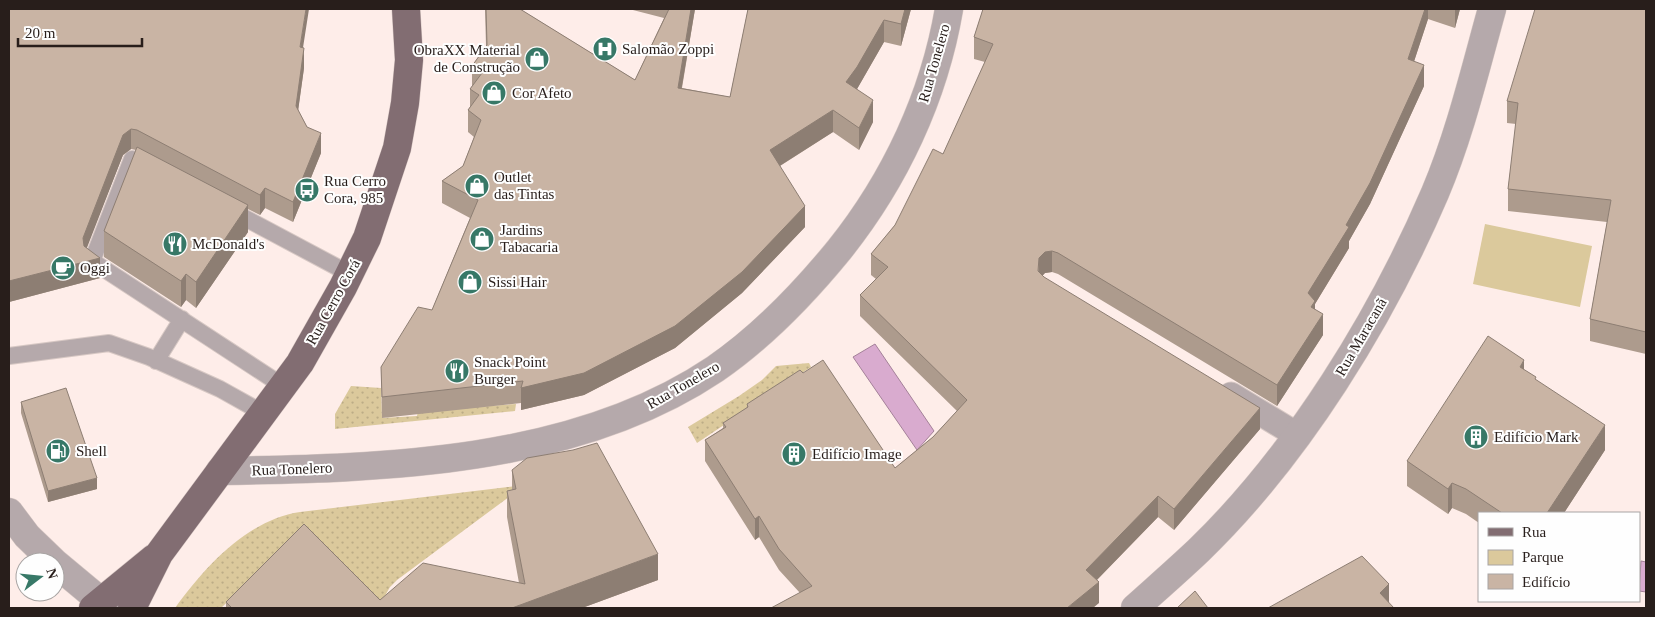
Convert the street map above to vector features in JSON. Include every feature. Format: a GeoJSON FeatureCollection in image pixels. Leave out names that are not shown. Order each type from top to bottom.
{"type":"FeatureCollection","features":[{"type":"Feature","properties":{"kind":"main road","name":"Rua Cerro Corá"},"geometry":{"type":"LineString","coordinates":[[132,608],[159,554],[300,362],[350,274],[376,215],[397,148],[405,103],[409,60],[406,9]]}},
{"type":"Feature","properties":{"kind":"main road","name":"Rua Cerro Corá"},"geometry":{"type":"LineString","coordinates":[[101,606],[159,554]]}},
{"type":"Feature","properties":{"kind":"street","name":"Rua Tonelero"},"geometry":{"type":"LineString","coordinates":[[220,470],[365,466],[513,448],[630,415],[667,397],[715,369],[755,338],[796,299],[859,224],[886,186],[920,114],[944,40],[949,9]]}},
{"type":"Feature","properties":{"kind":"street","name":"Rua Maracanã"},"geometry":{"type":"LineString","coordinates":[[1135,608],[1200,549],[1247,498],[1297,435],[1333,385],[1393,280],[1435,192],[1464,111],[1492,9]]}},
{"type":"Feature","properties":{"kind":"street"},"geometry":{"type":"LineString","coordinates":[[1212,384],[1297,435]]}},
{"type":"Feature","properties":{"kind":"street"},"geometry":{"type":"LineString","coordinates":[[9,512],[27,536],[44,552]]}},
{"type":"Feature","properties":{"kind":"street"},"geometry":{"type":"LineString","coordinates":[[65,572],[101,606]]}},
{"type":"Feature","properties":{"kind":"lane"},"geometry":{"type":"LineString","coordinates":[[167,177],[132,159],[92,260],[283,386]]}},
{"type":"Feature","properties":{"kind":"lane"},"geometry":{"type":"LineString","coordinates":[[210,200],[350,274]]}},
{"type":"Feature","properties":{"kind":"lane"},"geometry":{"type":"LineString","coordinates":[[156,361],[182,319]]}},
{"type":"Feature","properties":{"kind":"lane"},"geometry":{"type":"LineString","coordinates":[[9,356],[108,344],[156,361],[220,389],[263,413]]}},
{"type":"Feature","properties":{"kind":"green space"},"geometry":{"type":"Polygon","coordinates":[[[1485,224],[1592,246],[1580,307],[1473,284],[1485,224]]]}},
{"type":"Feature","properties":{"kind":"green space"},"geometry":{"type":"Polygon","coordinates":[[[809,363],[811,367],[697,443],[688,427],[739,396],[762,380],[776,366],[809,363]]]}},
{"type":"Feature","properties":{"kind":"green space"},"geometry":{"type":"Polygon","coordinates":[[[351,386],[381,388],[382,418],[417,416],[418,411],[516,404],[515,411],[335,429],[335,414],[351,386]]]}},
{"type":"Feature","properties":{"kind":"green space"},"geometry":{"type":"Polygon","coordinates":[[[525,485],[397,580],[390,587],[378,608],[298,535],[221,608],[175,608],[200,577],[229,548],[245,535],[281,517],[300,512],[525,485]]]}},
{"type":"Feature","properties":{"kind":"shaded area"},"geometry":{"type":"Polygon","coordinates":[[[875,344],[934,431],[917,450],[853,357],[875,344]]]}},
{"type":"Feature","properties":{"kind":"shaded area"},"geometry":{"type":"Polygon","coordinates":[[[1641,561],[1646,562],[1646,592],[1640,591],[1641,561]]]}},
{"type":"Feature","properties":{"kind":"building"},"geometry":{"type":"Polygon","coordinates":[[[9,9],[306,9],[300,47],[304,48],[296,106],[307,127],[321,133],[293,202],[265,188],[260,195],[137,130],[131,129],[123,135],[83,238],[84,246],[100,258],[9,281],[9,9]]]}},
{"type":"Feature","properties":{"kind":"building"},"geometry":{"type":"Polygon","coordinates":[[[486,9],[520,9],[635,80],[669,9],[691,9],[678,88],[730,97],[748,9],[905,9],[901,24],[884,20],[857,67],[846,82],[873,100],[859,128],[833,110],[770,150],[805,206],[742,272],[675,326],[584,373],[521,388],[523,381],[382,397],[381,367],[418,307],[432,310],[478,200],[442,181],[463,166],[481,120],[468,110],[479,95],[470,89],[482,73],[472,66],[487,45],[486,9]]]}},
{"type":"Feature","properties":{"kind":"building"},"geometry":{"type":"Polygon","coordinates":[[[983,9],[1425,9],[1408,59],[1424,65],[1370,183],[1346,225],[1349,227],[1308,293],[1315,301],[1311,307],[1323,314],[1277,385],[1058,253],[1052,251],[1045,252],[1039,258],[1038,271],[1044,277],[1260,408],[1174,509],[1158,496],[1086,570],[1099,582],[1067,608],[771,608],[812,586],[779,549],[759,516],[755,519],[705,440],[726,427],[723,423],[748,407],[747,404],[800,370],[803,373],[823,360],[895,468],[933,437],[967,400],[860,295],[888,267],[871,254],[895,225],[933,149],[943,154],[993,44],[974,37],[983,9]]]}},
{"type":"Feature","properties":{"kind":"building"},"geometry":{"type":"Polygon","coordinates":[[[1535,9],[1646,9],[1646,332],[1590,319],[1611,200],[1508,189],[1518,103],[1507,101],[1535,9]]]}},
{"type":"Feature","properties":{"kind":"building"},"geometry":{"type":"Polygon","coordinates":[[[137,147],[248,205],[196,282],[186,274],[181,281],[104,231],[137,147]]]}},
{"type":"Feature","properties":{"kind":"building","name":"Edifício Mark"},"geometry":{"type":"Polygon","coordinates":[[[1488,336],[1524,360],[1520,367],[1536,377],[1535,379],[1605,425],[1548,512],[1500,512],[1466,489],[1452,483],[1448,489],[1407,461],[1488,336]]]}},
{"type":"Feature","properties":{"kind":"building","name":"Shell"},"geometry":{"type":"Polygon","coordinates":[[[66,388],[97,478],[48,491],[21,402],[66,388]]]}},
{"type":"Feature","properties":{"kind":"building"},"geometry":{"type":"Polygon","coordinates":[[[597,443],[658,554],[512,608],[232,608],[226,602],[304,524],[380,600],[423,563],[525,584],[507,491],[516,489],[512,470],[527,458],[573,450],[597,443]]]}},
{"type":"Feature","properties":{"kind":"building"},"geometry":{"type":"Polygon","coordinates":[[[1362,556],[1389,584],[1380,593],[1394,608],[1268,608],[1362,556]]]}},
{"type":"Feature","properties":{"kind":"building"},"geometry":{"type":"Polygon","coordinates":[[[1195,591],[1208,608],[1177,608],[1195,591]]]}},
{"type":"Feature","properties":{"kind":"place","name":"Salomão Zoppi"},"geometry":{"type":"Point","coordinates":[605,49]}},
{"type":"Feature","properties":{"kind":"place","name":"ObraXX Material de Construção"},"geometry":{"type":"Point","coordinates":[537,59]}},
{"type":"Feature","properties":{"kind":"place","name":"Cor Afeto"},"geometry":{"type":"Point","coordinates":[494,93]}},
{"type":"Feature","properties":{"kind":"place","name":"Outlet das Tintas"},"geometry":{"type":"Point","coordinates":[477,186]}},
{"type":"Feature","properties":{"kind":"place","name":"Rua Cerro Cora, 985"},"geometry":{"type":"Point","coordinates":[307,190]}},
{"type":"Feature","properties":{"kind":"place","name":"Jardins Tabacaria"},"geometry":{"type":"Point","coordinates":[482,239]}},
{"type":"Feature","properties":{"kind":"place","name":"McDonald's"},"geometry":{"type":"Point","coordinates":[175,244]}},
{"type":"Feature","properties":{"kind":"place","name":"Oggi"},"geometry":{"type":"Point","coordinates":[63,268]}},
{"type":"Feature","properties":{"kind":"place","name":"Sissi Hair"},"geometry":{"type":"Point","coordinates":[470,282]}},
{"type":"Feature","properties":{"kind":"place","name":"Snack Point Burger"},"geometry":{"type":"Point","coordinates":[457,371]}},
{"type":"Feature","properties":{"kind":"place","name":"Edifício Mark"},"geometry":{"type":"Point","coordinates":[1476,437]}},
{"type":"Feature","properties":{"kind":"place","name":"Shell"},"geometry":{"type":"Point","coordinates":[58,451]}},
{"type":"Feature","properties":{"kind":"place","name":"Edifício Image"},"geometry":{"type":"Point","coordinates":[794,454]}}]}
